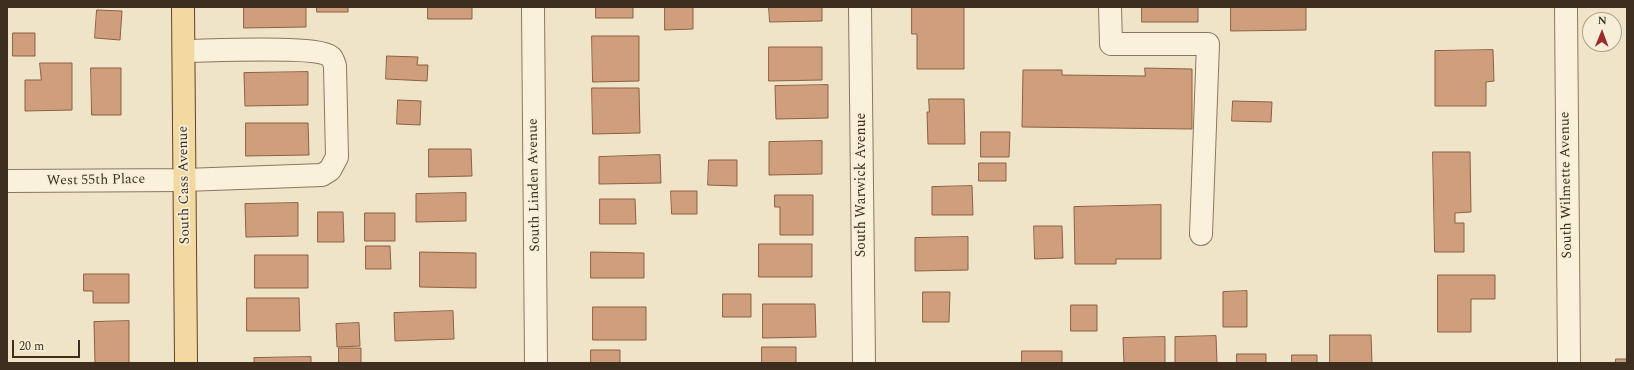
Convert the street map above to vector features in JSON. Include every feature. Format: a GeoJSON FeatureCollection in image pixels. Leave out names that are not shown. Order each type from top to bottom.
{"type":"FeatureCollection","features":[{"type":"Feature","properties":{"kind":"main road","name":"South Cass Avenue"},"geometry":{"type":"LineString","coordinates":[[183,7],[186,363]]}},
{"type":"Feature","properties":{"kind":"street","name":"South Linden Avenue"},"geometry":{"type":"LineString","coordinates":[[533,7],[536,363]]}},
{"type":"Feature","properties":{"kind":"street","name":"South Warwick Avenue"},"geometry":{"type":"LineString","coordinates":[[860,7],[864,363]]}},
{"type":"Feature","properties":{"kind":"street"},"geometry":{"type":"LineString","coordinates":[[1110,7],[1110,44],[1208,44],[1201,234]]}},
{"type":"Feature","properties":{"kind":"street","name":"South Wilmette Avenue"},"geometry":{"type":"LineString","coordinates":[[1566,7],[1569,363]]}},
{"type":"Feature","properties":{"kind":"street","name":"West 55th Place"},"geometry":{"type":"LineString","coordinates":[[7,181],[185,180],[322,175],[330,170],[337,157],[335,66],[331,57],[320,52],[300,50],[184,51]]}},
{"type":"Feature","properties":{"kind":"building"},"geometry":{"type":"Polygon","coordinates":[[[244,7],[306,7],[306,27],[244,28],[244,7]]]}},
{"type":"Feature","properties":{"kind":"building"},"geometry":{"type":"Polygon","coordinates":[[[317,7],[348,7],[348,12],[317,12],[317,7]]]}},
{"type":"Feature","properties":{"kind":"building"},"geometry":{"type":"Polygon","coordinates":[[[428,7],[472,7],[472,19],[428,19],[428,7]]]}},
{"type":"Feature","properties":{"kind":"building"},"geometry":{"type":"Polygon","coordinates":[[[596,7],[633,7],[633,18],[596,18],[596,7]]]}},
{"type":"Feature","properties":{"kind":"building"},"geometry":{"type":"Polygon","coordinates":[[[665,7],[693,7],[693,29],[665,30],[665,7]]]}},
{"type":"Feature","properties":{"kind":"building"},"geometry":{"type":"Polygon","coordinates":[[[769,7],[822,7],[822,21],[770,22],[769,7]]]}},
{"type":"Feature","properties":{"kind":"building"},"geometry":{"type":"Polygon","coordinates":[[[912,7],[964,7],[964,69],[917,69],[917,34],[912,34],[912,7]]]}},
{"type":"Feature","properties":{"kind":"building"},"geometry":{"type":"Polygon","coordinates":[[[1142,7],[1198,7],[1198,22],[1142,22],[1142,7]]]}},
{"type":"Feature","properties":{"kind":"building"},"geometry":{"type":"Polygon","coordinates":[[[1231,7],[1306,7],[1306,30],[1231,31],[1231,7]]]}},
{"type":"Feature","properties":{"kind":"building"},"geometry":{"type":"Polygon","coordinates":[[[97,10],[122,11],[120,40],[95,38],[97,10]]]}},
{"type":"Feature","properties":{"kind":"building"},"geometry":{"type":"Polygon","coordinates":[[[13,33],[35,33],[35,56],[13,56],[13,33]]]}},
{"type":"Feature","properties":{"kind":"building"},"geometry":{"type":"Polygon","coordinates":[[[592,36],[639,36],[639,81],[593,82],[592,36]]]}},
{"type":"Feature","properties":{"kind":"building"},"geometry":{"type":"Polygon","coordinates":[[[769,47],[822,47],[822,80],[769,81],[769,47]]]}},
{"type":"Feature","properties":{"kind":"building"},"geometry":{"type":"Polygon","coordinates":[[[1493,50],[1494,81],[1486,82],[1486,106],[1435,106],[1435,51],[1493,50]]]}},
{"type":"Feature","properties":{"kind":"building"},"geometry":{"type":"Polygon","coordinates":[[[387,56],[418,57],[417,65],[428,65],[427,81],[386,79],[387,56]]]}},
{"type":"Feature","properties":{"kind":"building"},"geometry":{"type":"Polygon","coordinates":[[[40,63],[72,63],[72,110],[25,111],[25,80],[41,80],[40,63]]]}},
{"type":"Feature","properties":{"kind":"building"},"geometry":{"type":"Polygon","coordinates":[[[91,68],[121,68],[121,115],[92,115],[91,68]]]}},
{"type":"Feature","properties":{"kind":"building"},"geometry":{"type":"Polygon","coordinates":[[[1145,68],[1192,69],[1192,129],[1022,127],[1023,70],[1062,70],[1062,75],[1145,76],[1145,68]]]}},
{"type":"Feature","properties":{"kind":"building"},"geometry":{"type":"Polygon","coordinates":[[[308,72],[308,105],[245,106],[244,73],[308,72]]]}},
{"type":"Feature","properties":{"kind":"building"},"geometry":{"type":"Polygon","coordinates":[[[828,85],[828,118],[776,119],[775,86],[828,85]]]}},
{"type":"Feature","properties":{"kind":"building"},"geometry":{"type":"Polygon","coordinates":[[[592,88],[639,88],[640,133],[593,134],[592,88]]]}},
{"type":"Feature","properties":{"kind":"building"},"geometry":{"type":"Polygon","coordinates":[[[929,99],[964,99],[965,144],[928,144],[927,112],[929,112],[929,99]]]}},
{"type":"Feature","properties":{"kind":"building"},"geometry":{"type":"Polygon","coordinates":[[[398,100],[421,101],[420,125],[397,124],[398,100]]]}},
{"type":"Feature","properties":{"kind":"building"},"geometry":{"type":"Polygon","coordinates":[[[1233,101],[1272,102],[1271,122],[1232,121],[1233,101]]]}},
{"type":"Feature","properties":{"kind":"building"},"geometry":{"type":"Polygon","coordinates":[[[246,123],[308,123],[309,155],[246,156],[246,123]]]}},
{"type":"Feature","properties":{"kind":"building"},"geometry":{"type":"Polygon","coordinates":[[[981,132],[1010,132],[1009,157],[981,157],[981,132]]]}},
{"type":"Feature","properties":{"kind":"building"},"geometry":{"type":"Polygon","coordinates":[[[822,141],[822,174],[769,175],[769,142],[822,141]]]}},
{"type":"Feature","properties":{"kind":"building"},"geometry":{"type":"Polygon","coordinates":[[[429,149],[471,149],[472,176],[429,177],[429,149]]]}},
{"type":"Feature","properties":{"kind":"building"},"geometry":{"type":"Polygon","coordinates":[[[1433,152],[1470,152],[1471,212],[1455,213],[1455,223],[1464,223],[1464,252],[1435,252],[1433,152]]]}},
{"type":"Feature","properties":{"kind":"building"},"geometry":{"type":"Polygon","coordinates":[[[660,155],[661,183],[599,184],[599,157],[660,155]]]}},
{"type":"Feature","properties":{"kind":"building"},"geometry":{"type":"Polygon","coordinates":[[[709,160],[737,160],[737,186],[708,185],[709,160]]]}},
{"type":"Feature","properties":{"kind":"building"},"geometry":{"type":"Polygon","coordinates":[[[979,163],[1006,163],[1006,181],[979,181],[979,163]]]}},
{"type":"Feature","properties":{"kind":"building"},"geometry":{"type":"Polygon","coordinates":[[[972,186],[973,215],[932,215],[932,187],[972,186]]]}},
{"type":"Feature","properties":{"kind":"building"},"geometry":{"type":"Polygon","coordinates":[[[671,191],[697,191],[697,214],[672,214],[671,191]]]}},
{"type":"Feature","properties":{"kind":"building"},"geometry":{"type":"Polygon","coordinates":[[[466,193],[466,221],[416,222],[416,194],[466,193]]]}},
{"type":"Feature","properties":{"kind":"building"},"geometry":{"type":"Polygon","coordinates":[[[775,195],[813,195],[813,235],[780,235],[780,207],[775,207],[775,195]]]}},
{"type":"Feature","properties":{"kind":"building"},"geometry":{"type":"Polygon","coordinates":[[[600,199],[635,199],[636,224],[600,224],[600,199]]]}},
{"type":"Feature","properties":{"kind":"building"},"geometry":{"type":"Polygon","coordinates":[[[298,203],[298,236],[246,237],[245,204],[298,203]]]}},
{"type":"Feature","properties":{"kind":"building"},"geometry":{"type":"Polygon","coordinates":[[[1161,205],[1161,259],[1116,259],[1116,264],[1075,264],[1074,207],[1161,205]]]}},
{"type":"Feature","properties":{"kind":"building"},"geometry":{"type":"Polygon","coordinates":[[[318,212],[343,212],[344,242],[318,242],[318,212]]]}},
{"type":"Feature","properties":{"kind":"building"},"geometry":{"type":"Polygon","coordinates":[[[365,213],[395,213],[395,241],[365,241],[365,213]]]}},
{"type":"Feature","properties":{"kind":"building"},"geometry":{"type":"Polygon","coordinates":[[[1034,226],[1062,226],[1063,258],[1035,259],[1034,226]]]}},
{"type":"Feature","properties":{"kind":"building"},"geometry":{"type":"Polygon","coordinates":[[[968,237],[968,270],[915,271],[915,238],[968,237]]]}},
{"type":"Feature","properties":{"kind":"building"},"geometry":{"type":"Polygon","coordinates":[[[759,244],[812,244],[812,277],[759,277],[759,244]]]}},
{"type":"Feature","properties":{"kind":"building"},"geometry":{"type":"Polygon","coordinates":[[[366,246],[390,246],[391,269],[366,269],[366,246]]]}},
{"type":"Feature","properties":{"kind":"building"},"geometry":{"type":"Polygon","coordinates":[[[420,252],[476,253],[476,288],[420,287],[420,252]]]}},
{"type":"Feature","properties":{"kind":"building"},"geometry":{"type":"Polygon","coordinates":[[[591,252],[644,253],[644,278],[591,278],[591,252]]]}},
{"type":"Feature","properties":{"kind":"building"},"geometry":{"type":"Polygon","coordinates":[[[255,255],[308,255],[308,288],[255,288],[255,255]]]}},
{"type":"Feature","properties":{"kind":"building"},"geometry":{"type":"Polygon","coordinates":[[[84,274],[129,274],[129,303],[93,303],[93,291],[84,291],[84,274]]]}},
{"type":"Feature","properties":{"kind":"building"},"geometry":{"type":"Polygon","coordinates":[[[1438,275],[1495,275],[1495,299],[1471,299],[1471,332],[1438,332],[1438,275]]]}},
{"type":"Feature","properties":{"kind":"building"},"geometry":{"type":"Polygon","coordinates":[[[1247,291],[1247,327],[1223,327],[1223,292],[1247,291]]]}},
{"type":"Feature","properties":{"kind":"building"},"geometry":{"type":"Polygon","coordinates":[[[923,292],[950,292],[949,322],[923,322],[923,292]]]}},
{"type":"Feature","properties":{"kind":"building"},"geometry":{"type":"Polygon","coordinates":[[[723,294],[751,294],[751,317],[723,317],[723,294]]]}},
{"type":"Feature","properties":{"kind":"building"},"geometry":{"type":"Polygon","coordinates":[[[247,298],[299,298],[300,331],[247,331],[247,298]]]}},
{"type":"Feature","properties":{"kind":"building"},"geometry":{"type":"Polygon","coordinates":[[[763,304],[815,304],[816,337],[763,338],[763,304]]]}},
{"type":"Feature","properties":{"kind":"building"},"geometry":{"type":"Polygon","coordinates":[[[1071,305],[1097,305],[1097,331],[1071,331],[1071,305]]]}},
{"type":"Feature","properties":{"kind":"building"},"geometry":{"type":"Polygon","coordinates":[[[593,307],[646,307],[646,340],[593,340],[593,307]]]}},
{"type":"Feature","properties":{"kind":"building"},"geometry":{"type":"Polygon","coordinates":[[[453,311],[454,339],[395,341],[394,313],[453,311]]]}},
{"type":"Feature","properties":{"kind":"building"},"geometry":{"type":"Polygon","coordinates":[[[129,321],[129,363],[95,363],[94,322],[129,321]]]}},
{"type":"Feature","properties":{"kind":"building"},"geometry":{"type":"Polygon","coordinates":[[[359,323],[360,346],[337,347],[336,324],[359,323]]]}},
{"type":"Feature","properties":{"kind":"building"},"geometry":{"type":"Polygon","coordinates":[[[1330,335],[1371,335],[1372,363],[1330,363],[1330,335]]]}},
{"type":"Feature","properties":{"kind":"building"},"geometry":{"type":"Polygon","coordinates":[[[1216,336],[1217,363],[1175,363],[1175,337],[1216,336]]]}},
{"type":"Feature","properties":{"kind":"building"},"geometry":{"type":"Polygon","coordinates":[[[1165,337],[1165,363],[1124,363],[1123,338],[1165,337]]]}},
{"type":"Feature","properties":{"kind":"building"},"geometry":{"type":"Polygon","coordinates":[[[762,347],[796,347],[796,363],[762,363],[762,347]]]}},
{"type":"Feature","properties":{"kind":"building"},"geometry":{"type":"Polygon","coordinates":[[[339,348],[361,348],[361,363],[339,363],[339,348]]]}},
{"type":"Feature","properties":{"kind":"building"},"geometry":{"type":"Polygon","coordinates":[[[591,350],[620,350],[620,363],[591,363],[591,350]]]}},
{"type":"Feature","properties":{"kind":"building"},"geometry":{"type":"Polygon","coordinates":[[[1022,351],[1062,351],[1062,363],[1022,363],[1022,351]]]}},
{"type":"Feature","properties":{"kind":"building"},"geometry":{"type":"Polygon","coordinates":[[[1237,354],[1266,354],[1266,363],[1237,363],[1237,354]]]}},
{"type":"Feature","properties":{"kind":"building"},"geometry":{"type":"Polygon","coordinates":[[[1292,355],[1317,355],[1317,363],[1292,363],[1292,355]]]}},
{"type":"Feature","properties":{"kind":"building"},"geometry":{"type":"Polygon","coordinates":[[[311,357],[311,363],[254,363],[254,358],[311,357]]]}},
{"type":"Feature","properties":{"kind":"building"},"geometry":{"type":"Polygon","coordinates":[[[1616,359],[1627,359],[1627,363],[1616,363],[1616,359]]]}}]}
